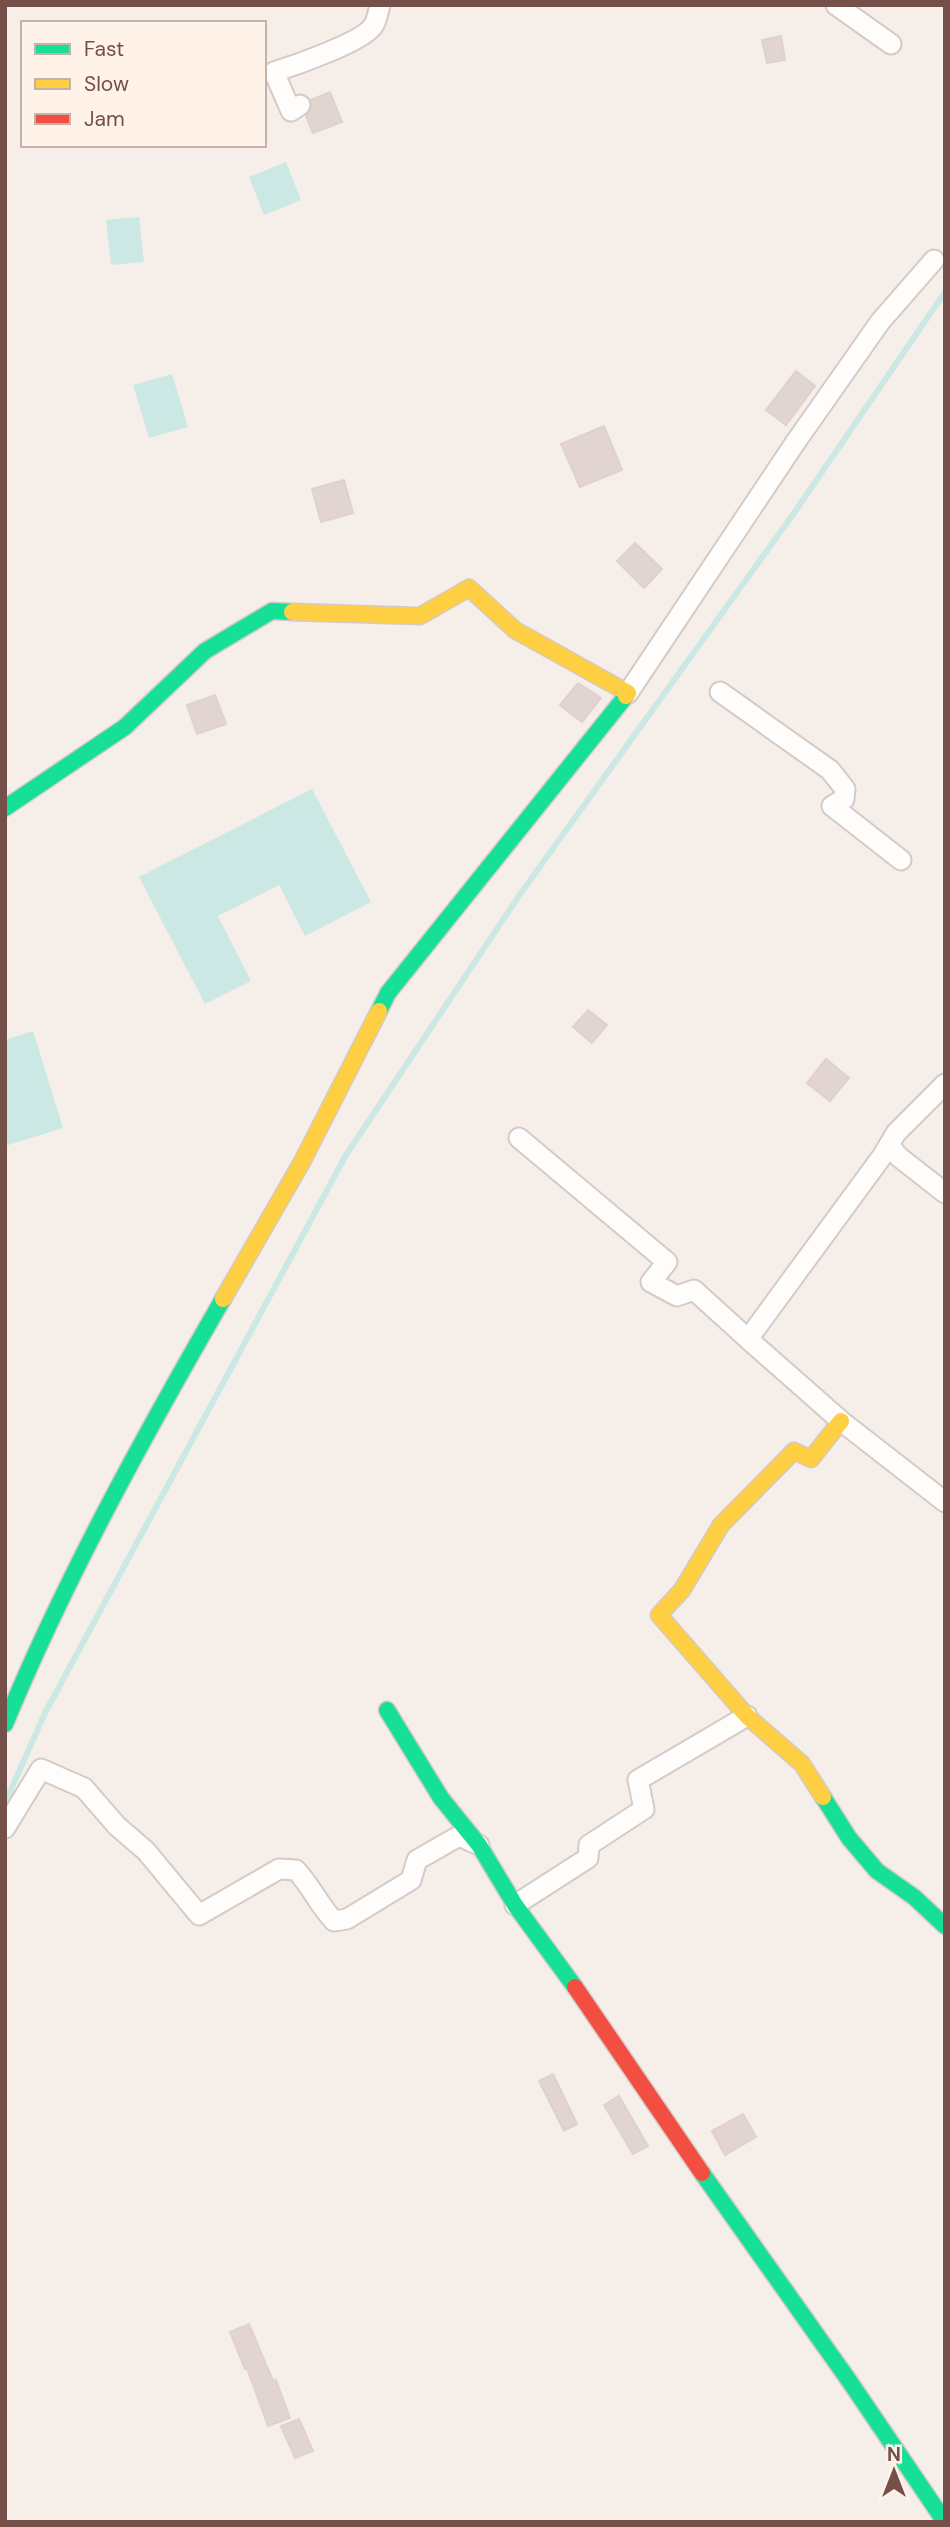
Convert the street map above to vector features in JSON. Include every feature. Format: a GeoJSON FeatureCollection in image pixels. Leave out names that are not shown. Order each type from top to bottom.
{"type":"FeatureCollection","features":[{"type":"Feature","properties":{"kind":"street"},"geometry":{"type":"LineString","coordinates":[[300,105],[291,111],[274,72],[304,62],[366,34],[374,25],[380,5]]}},
{"type":"Feature","properties":{"kind":"street"},"geometry":{"type":"LineString","coordinates":[[836,5],[891,44]]}},
{"type":"Feature","properties":{"kind":"street"},"geometry":{"type":"LineString","coordinates":[[5,1724],[37,1647],[92,1538],[207,1327],[302,1162],[388,993],[628,693],[795,443],[873,333],[934,260]]}},
{"type":"Feature","properties":{"kind":"street"},"geometry":{"type":"LineString","coordinates":[[5,808],[125,727],[205,651],[272,611],[420,616],[469,588],[515,630],[628,693]]}},
{"type":"Feature","properties":{"kind":"street"},"geometry":{"type":"LineString","coordinates":[[720,692],[830,770],[845,789],[844,799],[832,806],[901,860]]}},
{"type":"Feature","properties":{"kind":"street"},"geometry":{"type":"LineString","coordinates":[[748,1339],[896,1133],[945,1083]]}},
{"type":"Feature","properties":{"kind":"street"},"geometry":{"type":"LineString","coordinates":[[519,1138],[667,1262],[651,1282],[677,1296],[694,1290],[841,1421],[945,1502]]}},
{"type":"Feature","properties":{"kind":"street"},"geometry":{"type":"LineString","coordinates":[[889,1145],[899,1157],[945,1193]]}},
{"type":"Feature","properties":{"kind":"street"},"geometry":{"type":"LineString","coordinates":[[841,1421],[811,1459],[793,1451],[721,1525],[682,1590],[659,1615],[747,1716],[802,1764],[849,1838],[877,1871],[914,1897],[945,1926]]}},
{"type":"Feature","properties":{"kind":"street"},"geometry":{"type":"LineString","coordinates":[[387,1710],[441,1798],[479,1845],[515,1905],[554,1956],[639,2084],[850,2382],[945,2522]]}},
{"type":"Feature","properties":{"kind":"street"},"geometry":{"type":"LineString","coordinates":[[515,1905],[588,1858],[589,1845],[644,1809],[638,1780],[747,1716]]}},
{"type":"Feature","properties":{"kind":"street"},"geometry":{"type":"LineString","coordinates":[[5,1828],[41,1769],[84,1788],[117,1826],[146,1851],[199,1915],[279,1869],[296,1870],[334,1921],[347,1919],[411,1880],[417,1860],[459,1836],[479,1845]]}},
{"type":"Feature","properties":{"kind":"street"},"geometry":{"type":"LineString","coordinates":[[893,2448],[945,2522]]}},
{"type":"Feature","properties":{"kind":"water"},"geometry":{"type":"Polygon","coordinates":[[[286,162],[301,200],[264,215],[249,177],[286,162]]]}},
{"type":"Feature","properties":{"kind":"water"},"geometry":{"type":"Polygon","coordinates":[[[139,217],[144,262],[111,265],[106,220],[139,217]]]}},
{"type":"Feature","properties":{"kind":"water"},"geometry":{"type":"Polygon","coordinates":[[[172,374],[188,427],[149,438],[133,385],[172,374]]]}},
{"type":"Feature","properties":{"kind":"water"},"geometry":{"type":"Polygon","coordinates":[[[312,789],[371,902],[305,936],[279,885],[218,916],[251,981],[205,1004],[139,877],[312,789]]]}},
{"type":"Feature","properties":{"kind":"water"},"geometry":{"type":"Polygon","coordinates":[[[33,1031],[63,1128],[5,1146],[5,1040],[33,1031]]]}},
{"type":"Feature","properties":{"kind":"building"},"geometry":{"type":"Polygon","coordinates":[[[781,36],[785,60],[767,63],[762,40],[781,36]]]}},
{"type":"Feature","properties":{"kind":"building"},"geometry":{"type":"Polygon","coordinates":[[[330,92],[342,122],[313,133],[306,116],[311,110],[311,100],[330,92]]]}},
{"type":"Feature","properties":{"kind":"building"},"geometry":{"type":"Polygon","coordinates":[[[796,371],[815,386],[786,425],[766,410],[796,371]]]}},
{"type":"Feature","properties":{"kind":"building"},"geometry":{"type":"Polygon","coordinates":[[[604,426],[622,470],[580,487],[561,444],[604,426]]]}},
{"type":"Feature","properties":{"kind":"building"},"geometry":{"type":"Polygon","coordinates":[[[344,480],[353,513],[321,522],[312,489],[344,480]]]}},
{"type":"Feature","properties":{"kind":"building"},"geometry":{"type":"Polygon","coordinates":[[[635,543],[662,569],[644,588],[617,561],[635,543]]]}},
{"type":"Feature","properties":{"kind":"building"},"geometry":{"type":"Polygon","coordinates":[[[578,683],[601,698],[582,722],[560,705],[578,683]]]}},
{"type":"Feature","properties":{"kind":"building"},"geometry":{"type":"Polygon","coordinates":[[[215,695],[226,724],[197,734],[187,705],[215,695]]]}},
{"type":"Feature","properties":{"kind":"building"},"geometry":{"type":"Polygon","coordinates":[[[588,1010],[607,1025],[592,1043],[573,1027],[588,1010]]]}},
{"type":"Feature","properties":{"kind":"building"},"geometry":{"type":"Polygon","coordinates":[[[826,1059],[849,1078],[830,1101],[807,1083],[826,1059]]]}},
{"type":"Feature","properties":{"kind":"building"},"geometry":{"type":"Polygon","coordinates":[[[553,2074],[577,2124],[564,2131],[539,2081],[553,2074]]]}},
{"type":"Feature","properties":{"kind":"building"},"geometry":{"type":"Polygon","coordinates":[[[619,2096],[648,2146],[633,2154],[604,2105],[619,2096]]]}},
{"type":"Feature","properties":{"kind":"building"},"geometry":{"type":"Polygon","coordinates":[[[743,2114],[756,2137],[725,2155],[712,2131],[743,2114]]]}},
{"type":"Feature","properties":{"kind":"building"},"geometry":{"type":"Polygon","coordinates":[[[249,2324],[273,2381],[276,2380],[290,2418],[268,2426],[247,2368],[245,2369],[230,2332],[249,2324]]]}},
{"type":"Feature","properties":{"kind":"building"},"geometry":{"type":"Polygon","coordinates":[[[299,2419],[313,2451],[295,2458],[281,2426],[299,2419]]]}},
{"type":"Feature","properties":{"kind":"waterway"},"geometry":{"type":"LineString","coordinates":[[5,1803],[45,1713],[346,1155],[521,893],[794,513],[945,292]]}},
{"type":"Feature","properties":{"kind":"traffic: fast"},"geometry":{"type":"LineString","coordinates":[[5,808],[125,727],[205,651],[272,611],[292,612]]}},
{"type":"Feature","properties":{"kind":"traffic: fast"},"geometry":{"type":"LineString","coordinates":[[379,1011],[388,993],[626,696]]}},
{"type":"Feature","properties":{"kind":"traffic: fast"},"geometry":{"type":"LineString","coordinates":[[5,1724],[54,1615],[107,1508],[223,1299]]}},
{"type":"Feature","properties":{"kind":"traffic: fast"},"geometry":{"type":"LineString","coordinates":[[387,1710],[441,1798],[479,1845],[515,1905],[575,1987]]}},
{"type":"Feature","properties":{"kind":"traffic: fast"},"geometry":{"type":"LineString","coordinates":[[823,1797],[849,1838],[877,1871],[914,1897],[945,1926]]}},
{"type":"Feature","properties":{"kind":"traffic: fast"},"geometry":{"type":"LineString","coordinates":[[702,2173],[945,2522]]}},
{"type":"Feature","properties":{"kind":"traffic: slow"},"geometry":{"type":"LineString","coordinates":[[292,612],[420,616],[469,588],[515,630],[628,693],[626,696]]}},
{"type":"Feature","properties":{"kind":"traffic: slow"},"geometry":{"type":"LineString","coordinates":[[223,1299],[302,1162],[379,1011]]}},
{"type":"Feature","properties":{"kind":"traffic: slow"},"geometry":{"type":"LineString","coordinates":[[823,1797],[802,1764],[747,1716],[659,1615],[682,1590],[721,1525],[794,1451],[811,1459],[841,1421]]}},
{"type":"Feature","properties":{"kind":"traffic: jam"},"geometry":{"type":"LineString","coordinates":[[575,1987],[702,2173]]}}]}
